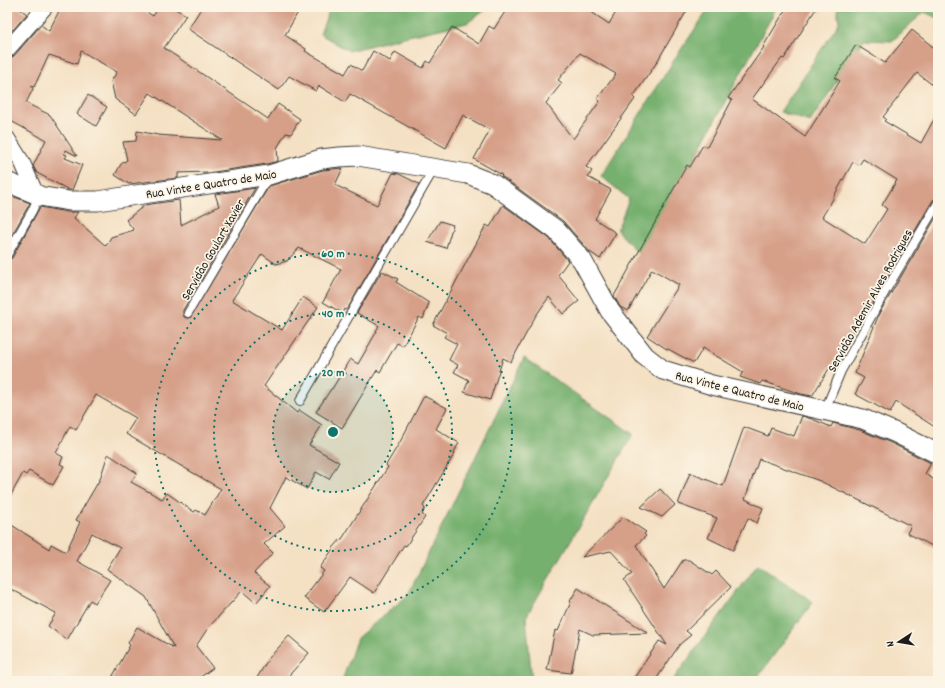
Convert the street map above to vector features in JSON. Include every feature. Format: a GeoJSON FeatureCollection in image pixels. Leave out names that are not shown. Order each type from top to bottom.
{"type":"FeatureCollection","features":[{"type":"Feature","properties":{"kind":"street"},"geometry":{"type":"LineString","coordinates":[[7,50],[45,7]]}},
{"type":"Feature","properties":{"kind":"street"},"geometry":{"type":"LineString","coordinates":[[7,138],[22,162],[37,195]]}},
{"type":"Feature","properties":{"kind":"street","name":"Rua Vinte e Quatro de Maio"},"geometry":{"type":"LineString","coordinates":[[7,182],[37,195],[69,201],[98,201],[269,175],[321,159],[339,157],[358,156],[468,174],[493,184],[556,230],[582,260],[610,311],[645,356],[663,370],[712,385],[863,419],[896,433],[938,454]]}},
{"type":"Feature","properties":{"kind":"lane"},"geometry":{"type":"LineString","coordinates":[[300,400],[435,168]]}},
{"type":"Feature","properties":{"kind":"lane","name":"Servidão Goulart Xavier"},"geometry":{"type":"LineString","coordinates":[[188,313],[269,175]]}},
{"type":"Feature","properties":{"kind":"lane"},"geometry":{"type":"LineString","coordinates":[[7,255],[32,211],[37,195]]}},
{"type":"Feature","properties":{"kind":"lane","name":"Servidão Ademir Alves Rodrigues"},"geometry":{"type":"LineString","coordinates":[[825,410],[841,371],[886,290],[938,203]]}},
{"type":"Feature","properties":{"kind":"green space"},"geometry":{"type":"Polygon","coordinates":[[[359,7],[490,7],[467,23],[349,51],[320,34],[330,8],[357,9],[359,7]]]}},
{"type":"Feature","properties":{"kind":"green space"},"geometry":{"type":"Polygon","coordinates":[[[710,7],[777,7],[641,256],[617,230],[629,199],[601,176],[678,54],[710,7]]]}},
{"type":"Feature","properties":{"kind":"green space"},"geometry":{"type":"Polygon","coordinates":[[[837,7],[938,7],[938,18],[924,12],[892,41],[864,40],[810,122],[780,112],[839,23],[837,7]]]}},
{"type":"Feature","properties":{"kind":"green space"},"geometry":{"type":"Polygon","coordinates":[[[524,358],[633,434],[526,617],[532,681],[342,681],[357,638],[408,595],[524,358]]]}},
{"type":"Feature","properties":{"kind":"green space"},"geometry":{"type":"Polygon","coordinates":[[[758,564],[813,602],[755,681],[672,681],[758,564]]]}},
{"type":"Feature","properties":{"kind":"building"},"geometry":{"type":"Polygon","coordinates":[[[7,7],[17,7],[27,14],[13,30],[7,27],[7,7]]]}},
{"type":"Feature","properties":{"kind":"building"},"geometry":{"type":"Polygon","coordinates":[[[61,7],[139,7],[153,16],[159,7],[172,7],[186,15],[164,48],[268,119],[278,104],[300,119],[291,134],[286,133],[277,148],[278,161],[207,173],[178,173],[178,178],[129,184],[115,175],[121,164],[127,160],[123,142],[136,141],[137,131],[158,135],[222,140],[150,93],[136,114],[115,99],[111,81],[117,72],[81,51],[77,64],[49,55],[34,87],[31,85],[33,89],[26,103],[50,115],[77,156],[66,150],[64,154],[67,155],[65,158],[82,165],[72,190],[69,190],[37,173],[33,166],[46,140],[7,119],[7,59],[14,56],[41,25],[49,31],[61,7]]]}},
{"type":"Feature","properties":{"kind":"building"},"geometry":{"type":"Polygon","coordinates":[[[202,7],[301,7],[285,35],[306,49],[305,51],[345,74],[351,64],[362,71],[373,51],[390,61],[395,52],[423,68],[427,61],[430,63],[452,27],[479,44],[489,26],[494,29],[508,7],[584,7],[609,24],[619,7],[689,7],[655,65],[633,97],[635,99],[586,167],[592,171],[588,177],[611,190],[595,219],[616,233],[600,259],[590,252],[563,221],[501,176],[502,175],[474,159],[490,130],[463,115],[446,148],[350,94],[345,102],[319,86],[316,91],[289,76],[279,90],[188,29],[202,7]],[[580,53],[558,80],[562,83],[546,103],[573,139],[600,101],[597,99],[616,74],[580,53]]]}},
{"type":"Feature","properties":{"kind":"building"},"geometry":{"type":"Polygon","coordinates":[[[787,7],[817,7],[784,59],[782,58],[752,99],[805,137],[840,81],[835,78],[856,45],[885,63],[912,30],[938,51],[938,89],[917,73],[883,117],[886,119],[884,121],[921,143],[938,112],[938,198],[933,200],[871,306],[869,305],[812,396],[801,394],[762,381],[760,384],[740,377],[743,372],[703,348],[694,363],[668,350],[647,336],[679,285],[652,269],[628,311],[620,307],[614,296],[687,165],[690,167],[703,145],[707,147],[732,100],[728,98],[763,47],[787,7]],[[863,159],[859,165],[853,162],[822,217],[865,244],[887,209],[882,205],[897,180],[863,159]]]}},
{"type":"Feature","properties":{"kind":"building"},"geometry":{"type":"Polygon","coordinates":[[[88,95],[107,107],[96,126],[77,114],[88,95]]]}},
{"type":"Feature","properties":{"kind":"building"},"geometry":{"type":"Polygon","coordinates":[[[343,168],[335,185],[377,205],[393,173],[399,174],[419,184],[348,308],[345,310],[344,309],[342,313],[323,302],[341,269],[299,248],[287,261],[276,264],[262,254],[232,300],[282,330],[303,297],[318,307],[264,386],[297,413],[299,410],[322,425],[309,445],[339,462],[329,479],[316,472],[307,489],[286,477],[270,508],[285,526],[264,544],[273,553],[254,573],[270,586],[256,603],[242,591],[208,628],[196,646],[213,668],[195,681],[110,681],[130,645],[128,643],[137,627],[174,648],[146,597],[107,569],[120,548],[92,533],[77,561],[110,580],[95,603],[90,600],[67,640],[48,626],[56,613],[7,587],[7,522],[49,549],[51,544],[66,552],[80,522],[76,520],[100,479],[108,454],[137,473],[131,482],[162,499],[167,493],[194,512],[196,510],[205,515],[221,489],[126,434],[136,418],[96,395],[76,430],[70,426],[56,453],[63,457],[60,464],[64,466],[53,485],[29,471],[26,475],[23,473],[7,502],[7,260],[12,258],[40,207],[67,212],[78,212],[74,218],[106,246],[111,237],[134,230],[126,220],[145,205],[179,200],[181,225],[219,206],[215,194],[255,188],[183,310],[183,316],[190,318],[269,186],[323,170],[343,168]]]}},
{"type":"Feature","properties":{"kind":"building"},"geometry":{"type":"Polygon","coordinates":[[[12,196],[30,203],[12,235],[7,232],[7,213],[12,196]]]}},
{"type":"Feature","properties":{"kind":"building"},"geometry":{"type":"Polygon","coordinates":[[[503,205],[549,238],[568,261],[558,275],[579,301],[563,314],[549,297],[535,317],[511,362],[503,358],[490,400],[464,392],[469,380],[454,372],[458,365],[449,360],[457,344],[444,337],[447,333],[433,325],[486,225],[490,227],[503,205]]]}},
{"type":"Feature","properties":{"kind":"building"},"geometry":{"type":"Polygon","coordinates":[[[938,214],[938,429],[896,402],[890,413],[855,394],[864,378],[855,373],[880,312],[938,214]]]}},
{"type":"Feature","properties":{"kind":"building"},"geometry":{"type":"Polygon","coordinates":[[[440,221],[453,225],[446,248],[427,242],[440,221]]]}},
{"type":"Feature","properties":{"kind":"building"},"geometry":{"type":"Polygon","coordinates":[[[382,271],[398,279],[396,282],[429,303],[423,319],[419,317],[403,346],[397,343],[380,372],[377,370],[342,428],[316,412],[350,359],[358,364],[377,331],[379,326],[357,313],[382,271]]]}},
{"type":"Feature","properties":{"kind":"building"},"geometry":{"type":"Polygon","coordinates":[[[424,396],[447,408],[436,429],[459,443],[454,452],[455,453],[423,506],[425,508],[422,514],[425,517],[406,546],[404,545],[374,593],[350,577],[324,612],[304,598],[324,571],[320,568],[334,547],[342,539],[388,467],[386,465],[424,396]]]}},
{"type":"Feature","properties":{"kind":"building"},"geometry":{"type":"Polygon","coordinates":[[[802,416],[831,427],[833,423],[860,430],[891,443],[931,463],[925,474],[938,482],[938,549],[907,533],[911,526],[820,481],[759,459],[745,499],[763,508],[757,523],[748,518],[733,550],[708,538],[717,518],[678,504],[690,473],[723,486],[744,427],[768,436],[771,428],[794,436],[802,416]]]}},
{"type":"Feature","properties":{"kind":"building"},"geometry":{"type":"Polygon","coordinates":[[[660,489],[675,505],[662,517],[641,507],[660,489]]]}},
{"type":"Feature","properties":{"kind":"building"},"geometry":{"type":"Polygon","coordinates":[[[623,517],[646,532],[644,534],[646,536],[636,545],[664,589],[683,560],[689,560],[712,575],[716,571],[731,587],[686,631],[691,635],[680,644],[655,681],[632,681],[659,641],[667,645],[624,580],[632,574],[611,551],[582,557],[623,517]]]}},
{"type":"Feature","properties":{"kind":"building"},"geometry":{"type":"Polygon","coordinates":[[[578,588],[648,633],[593,635],[580,629],[571,673],[547,670],[555,630],[558,631],[571,602],[570,601],[578,588]]]}},
{"type":"Feature","properties":{"kind":"building"},"geometry":{"type":"Polygon","coordinates":[[[289,636],[309,653],[284,681],[255,681],[269,658],[289,636]]]}}]}
